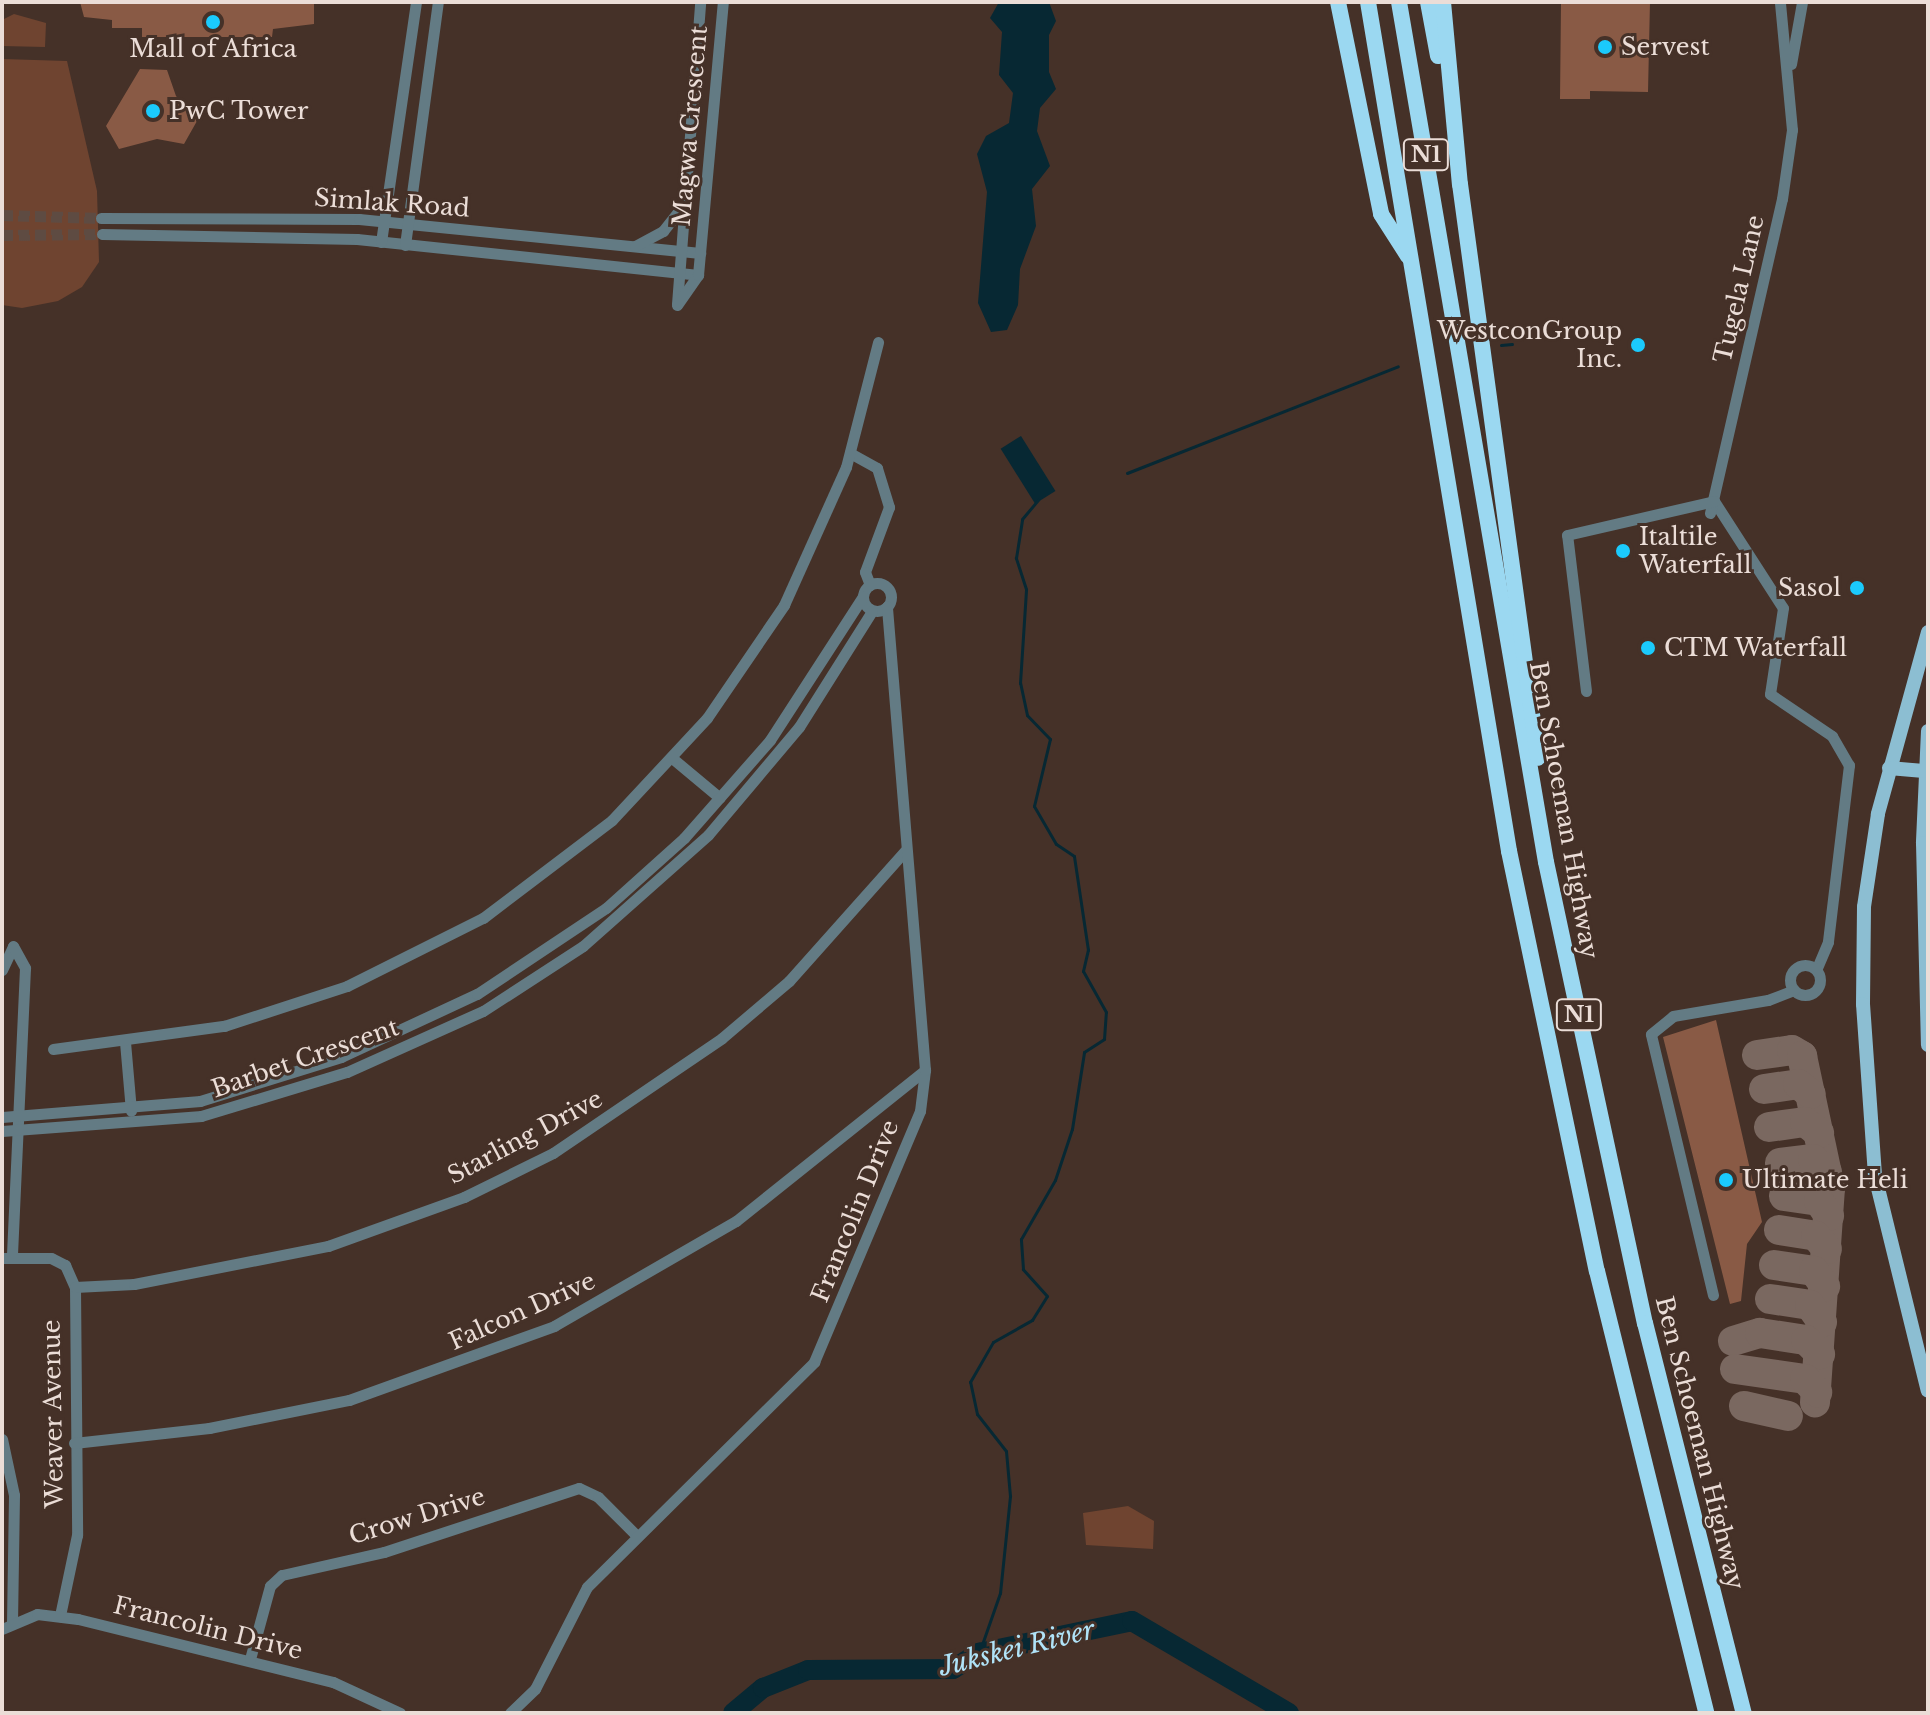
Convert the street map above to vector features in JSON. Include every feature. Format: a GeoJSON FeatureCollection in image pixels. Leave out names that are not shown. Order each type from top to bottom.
{"type":"FeatureCollection","features":[{"type":"Feature","properties":{"kind":"highway"},"geometry":{"type":"LineString","coordinates":[[1338,2],[1381,214],[1409,257]]}},
{"type":"Feature","properties":{"kind":"highway","name":"N1"},"geometry":{"type":"LineString","coordinates":[[1368,2],[1509,851],[1597,1271],[1706,1713]]}},
{"type":"Feature","properties":{"kind":"highway","name":"Ben Schoeman Highway"},"geometry":{"type":"LineString","coordinates":[[1399,2],[1546,862],[1645,1323],[1744,1713]]}},
{"type":"Feature","properties":{"kind":"highway"},"geometry":{"type":"LineString","coordinates":[[1428,2],[1460,184],[1531,674],[1546,862]]}},
{"type":"Feature","properties":{"kind":"highway"},"geometry":{"type":"LineString","coordinates":[[1443,2],[1460,184]]}},
{"type":"Feature","properties":{"kind":"main road"},"geometry":{"type":"LineString","coordinates":[[1928,632],[1889,768],[1864,907],[1864,1056],[1877,1188],[1928,1391]]}},
{"type":"Feature","properties":{"kind":"main road"},"geometry":{"type":"LineString","coordinates":[[1928,731],[1924,771],[1928,1045]]}},
{"type":"Feature","properties":{"kind":"main road"},"geometry":{"type":"LineString","coordinates":[[1889,768],[1924,771]]}},
{"type":"Feature","properties":{"kind":"street"},"geometry":{"type":"LineString","coordinates":[[381,242],[416,2]]}},
{"type":"Feature","properties":{"kind":"street"},"geometry":{"type":"LineString","coordinates":[[405,245],[438,2]]}},
{"type":"Feature","properties":{"kind":"street","name":"Magwa Crescent"},"geometry":{"type":"LineString","coordinates":[[677,274],[700,2]]}},
{"type":"Feature","properties":{"kind":"street","name":"Magwa Crescent"},"geometry":{"type":"LineString","coordinates":[[698,275],[723,2]]}},
{"type":"Feature","properties":{"kind":"street","name":"Tugela Lane"},"geometry":{"type":"LineString","coordinates":[[1712,507],[1782,199],[1792,130],[1790,72],[1780,2]]}},
{"type":"Feature","properties":{"kind":"street","name":"Tugela Lane"},"geometry":{"type":"LineString","coordinates":[[1790,72],[1802,2]]}},
{"type":"Feature","properties":{"kind":"street"},"geometry":{"type":"LineString","coordinates":[[634,247],[663,231],[684,204]]}},
{"type":"Feature","properties":{"kind":"street","name":"Simlak Road"},"geometry":{"type":"LineString","coordinates":[[101,218],[406,224],[700,253]]}},
{"type":"Feature","properties":{"kind":"street","name":"Simlak Road"},"geometry":{"type":"LineString","coordinates":[[102,234],[381,242],[698,275]]}},
{"type":"Feature","properties":{"kind":"street"},"geometry":{"type":"LineString","coordinates":[[677,274],[677,305],[698,275]]}},
{"type":"Feature","properties":{"kind":"street"},"geometry":{"type":"LineString","coordinates":[[53,1049],[125,1042],[285,1008],[443,941],[560,863],[672,758],[784,605],[850,453],[878,342]]}},
{"type":"Feature","properties":{"kind":"street"},"geometry":{"type":"LineString","coordinates":[[850,453],[877,468],[889,507],[865,572],[870,585],[887,588],[887,607],[872,611],[863,596]]}},
{"type":"Feature","properties":{"kind":"street"},"geometry":{"type":"LineString","coordinates":[[1586,691],[1567,535],[1712,507],[1783,608],[1770,694],[1832,736],[1849,765],[1828,942],[1816,970],[1815,991],[1794,990],[1768,1000],[1673,1016],[1651,1034],[1713,1295]]}},
{"type":"Feature","properties":{"kind":"street","name":"Barbet Crescent"},"geometry":{"type":"LineString","coordinates":[[2,1117],[131,1111],[200,1101],[341,1057],[477,994],[575,931],[642,879],[696,824],[792,709],[870,585]]}},
{"type":"Feature","properties":{"kind":"street","name":"Francolin Drive"},"geometry":{"type":"LineString","coordinates":[[510,1713],[535,1689],[587,1587],[814,1362],[920,1111],[925,1070],[887,607]]}},
{"type":"Feature","properties":{"kind":"street","name":"Barbet Crescent"},"geometry":{"type":"LineString","coordinates":[[2,1131],[201,1116],[347,1072],[483,1011],[583,946],[708,835],[799,727],[872,611]]}},
{"type":"Feature","properties":{"kind":"street"},"geometry":{"type":"LineString","coordinates":[[672,758],[720,798]]}},
{"type":"Feature","properties":{"kind":"street"},"geometry":{"type":"LineString","coordinates":[[696,824],[708,835]]}},
{"type":"Feature","properties":{"kind":"street","name":"Starling Drive"},"geometry":{"type":"LineString","coordinates":[[75,1287],[134,1284],[328,1246],[464,1197],[553,1153],[722,1038],[789,981],[905,851]]}},
{"type":"Feature","properties":{"kind":"street"},"geometry":{"type":"LineString","coordinates":[[575,931],[583,946]]}},
{"type":"Feature","properties":{"kind":"street","name":"Weaver Avenue"},"geometry":{"type":"LineString","coordinates":[[2,970],[13,946],[21,959],[19,1116],[7,1257],[51,1258],[65,1265],[75,1287],[77,1535],[60,1616]]}},
{"type":"Feature","properties":{"kind":"street"},"geometry":{"type":"LineString","coordinates":[[1794,990],[1795,968],[1816,970]]}},
{"type":"Feature","properties":{"kind":"street"},"geometry":{"type":"LineString","coordinates":[[477,994],[483,1011]]}},
{"type":"Feature","properties":{"kind":"street"},"geometry":{"type":"LineString","coordinates":[[125,1042],[131,1111]]}},
{"type":"Feature","properties":{"kind":"street"},"geometry":{"type":"LineString","coordinates":[[341,1057],[347,1072]]}},
{"type":"Feature","properties":{"kind":"street","name":"Falcon Drive"},"geometry":{"type":"LineString","coordinates":[[74,1443],[209,1428],[349,1400],[554,1326],[736,1221],[925,1070]]}},
{"type":"Feature","properties":{"kind":"street"},"geometry":{"type":"LineString","coordinates":[[200,1101],[201,1116]]}},
{"type":"Feature","properties":{"kind":"street","name":"Weaver Avenue"},"geometry":{"type":"LineString","coordinates":[[3,1443],[14,1495],[7,1625]]}},
{"type":"Feature","properties":{"kind":"street","name":"Crow Drive"},"geometry":{"type":"LineString","coordinates":[[250,1659],[270,1586],[282,1575],[384,1552],[579,1488],[598,1497],[637,1536]]}},
{"type":"Feature","properties":{"kind":"street","name":"Francolin Drive"},"geometry":{"type":"LineString","coordinates":[[7,1625],[37,1614],[60,1616],[250,1659],[333,1682],[400,1713]]}},
{"type":"Feature","properties":{"kind":"shaded area"},"geometry":{"type":"Polygon","coordinates":[[[14,14],[46,23],[45,47],[2,46],[2,20],[14,14]]]}},
{"type":"Feature","properties":{"kind":"shaded area"},"geometry":{"type":"Polygon","coordinates":[[[2,59],[67,61],[97,191],[99,262],[82,287],[58,301],[22,308],[2,305],[2,59]]]}},
{"type":"Feature","properties":{"kind":"shaded area"},"geometry":{"type":"Polygon","coordinates":[[[1128,1506],[1154,1521],[1153,1549],[1086,1545],[1083,1513],[1128,1506]]]}},
{"type":"Feature","properties":{"kind":"water"},"geometry":{"type":"Polygon","coordinates":[[[999,2],[1049,2],[1056,21],[1049,35],[1049,72],[1056,89],[1040,108],[1037,131],[1050,166],[1032,189],[1036,226],[1020,269],[1018,305],[1007,330],[991,332],[978,303],[987,192],[977,154],[986,136],[1009,123],[1013,93],[999,75],[1002,32],[990,18],[999,2]]]}},
{"type":"Feature","properties":{"kind":"water"},"geometry":{"type":"Polygon","coordinates":[[[1021,436],[1055,491],[1035,504],[1001,449],[1021,436]]]}},
{"type":"Feature","properties":{"kind":"building","name":"Mall of Africa"},"geometry":{"type":"Polygon","coordinates":[[[80,2],[314,2],[314,24],[273,29],[272,37],[142,37],[142,28],[112,28],[112,20],[84,17],[80,2]]]}},
{"type":"Feature","properties":{"kind":"building","name":"Servest"},"geometry":{"type":"Polygon","coordinates":[[[1561,2],[1650,2],[1648,92],[1590,91],[1590,99],[1560,99],[1561,2]]]}},
{"type":"Feature","properties":{"kind":"building","name":"PwC Tower"},"geometry":{"type":"Polygon","coordinates":[[[140,69],[167,70],[176,96],[197,121],[184,144],[157,139],[119,149],[106,126],[140,69]]]}},
{"type":"Feature","properties":{"kind":"building","name":"Ultimate Heli"},"geometry":{"type":"Polygon","coordinates":[[[1716,1020],[1762,1222],[1747,1244],[1741,1301],[1730,1304],[1663,1037],[1716,1020]]]}},
{"type":"Feature","properties":{"kind":"waterway"},"geometry":{"type":"LineString","coordinates":[[1501,345],[1512,344]]}},
{"type":"Feature","properties":{"kind":"waterway"},"geometry":{"type":"LineString","coordinates":[[1127,473],[1398,366]]}},
{"type":"Feature","properties":{"kind":"waterway"},"geometry":{"type":"LineString","coordinates":[[979,1653],[1000,1593],[1010,1496],[1006,1451],[977,1414],[970,1382],[993,1342],[1032,1320],[1047,1296],[1023,1269],[1021,1239],[1055,1180],[1072,1129],[1084,1052],[1104,1039],[1106,1012],[1083,971],[1088,950],[1074,856],[1056,844],[1034,806],[1050,739],[1027,715],[1020,683],[1026,589],[1016,558],[1022,519],[1038,500]]}},
{"type":"Feature","properties":{"kind":"waterway","name":"Jukskei River"},"geometry":{"type":"LineString","coordinates":[[733,1713],[763,1688],[808,1670],[953,1669],[979,1653],[1132,1621],[1289,1713]]}},
{"type":"Feature","properties":{"kind":"taxiway"},"geometry":{"type":"LineString","coordinates":[[1757,1055],[1792,1050],[1802,1056],[1830,1188],[1815,1402]]}},
{"type":"Feature","properties":{"kind":"taxiway"},"geometry":{"type":"LineString","coordinates":[[1764,1089],[1798,1084],[1811,1094]]}},
{"type":"Feature","properties":{"kind":"taxiway"},"geometry":{"type":"LineString","coordinates":[[1769,1127],[1805,1122],[1819,1133]]}},
{"type":"Feature","properties":{"kind":"taxiway"},"geometry":{"type":"LineString","coordinates":[[1780,1163],[1813,1159],[1827,1172]]}},
{"type":"Feature","properties":{"kind":"taxiway"},"geometry":{"type":"LineString","coordinates":[[1784,1196],[1819,1201],[1829,1216]]}},
{"type":"Feature","properties":{"kind":"taxiway"},"geometry":{"type":"LineString","coordinates":[[1779,1230],[1816,1236],[1827,1249]]}},
{"type":"Feature","properties":{"kind":"taxiway"},"geometry":{"type":"LineString","coordinates":[[1774,1265],[1814,1271],[1825,1286]]}},
{"type":"Feature","properties":{"kind":"taxiway"},"geometry":{"type":"LineString","coordinates":[[1770,1299],[1810,1305],[1822,1322]]}},
{"type":"Feature","properties":{"kind":"taxiway"},"geometry":{"type":"LineString","coordinates":[[1733,1341],[1760,1333],[1806,1340],[1820,1354]]}},
{"type":"Feature","properties":{"kind":"taxiway"},"geometry":{"type":"LineString","coordinates":[[1735,1369],[1805,1379],[1817,1392]]}},
{"type":"Feature","properties":{"kind":"taxiway"},"geometry":{"type":"LineString","coordinates":[[1744,1406],[1788,1416]]}},
{"type":"Feature","properties":{"kind":"tunnel"},"geometry":{"type":"LineString","coordinates":[[2,215],[101,218]]}},
{"type":"Feature","properties":{"kind":"tunnel"},"geometry":{"type":"LineString","coordinates":[[2,235],[102,234]]}},
{"type":"Feature","properties":{"kind":"place","name":"Mall of Africa"},"geometry":{"type":"Point","coordinates":[213,22]}},
{"type":"Feature","properties":{"kind":"place","name":"Servest"},"geometry":{"type":"Point","coordinates":[1605,47]}},
{"type":"Feature","properties":{"kind":"place","name":"PwC Tower"},"geometry":{"type":"Point","coordinates":[153,111]}},
{"type":"Feature","properties":{"kind":"place","name":"WestconGroup Inc."},"geometry":{"type":"Point","coordinates":[1638,345]}},
{"type":"Feature","properties":{"kind":"place","name":"Italtile Waterfall"},"geometry":{"type":"Point","coordinates":[1623,551]}},
{"type":"Feature","properties":{"kind":"place","name":"Sasol"},"geometry":{"type":"Point","coordinates":[1857,588]}},
{"type":"Feature","properties":{"kind":"place","name":"CTM Waterfall"},"geometry":{"type":"Point","coordinates":[1648,648]}},
{"type":"Feature","properties":{"kind":"place","name":"Ultimate Heli"},"geometry":{"type":"Point","coordinates":[1726,1180]}}]}
